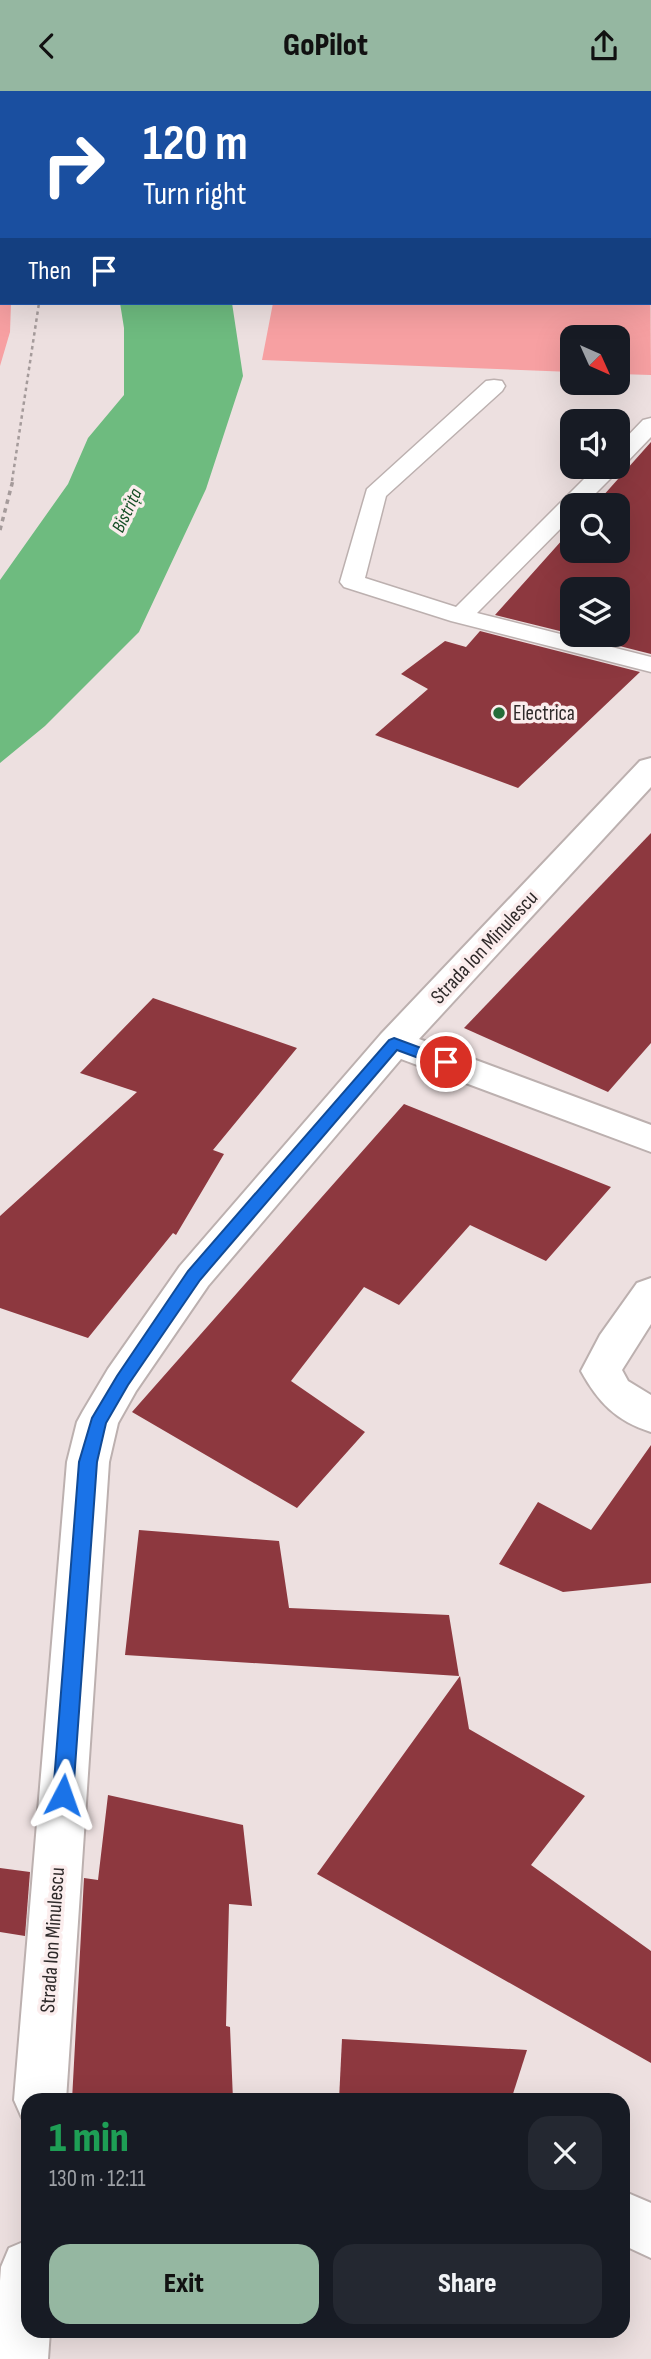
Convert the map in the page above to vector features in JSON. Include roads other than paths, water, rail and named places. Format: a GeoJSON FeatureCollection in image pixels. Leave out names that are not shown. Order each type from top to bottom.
{"type":"FeatureCollection","features":[{"type":"Feature","properties":{"kind":"street","name":"Strada Ion Minulescu"},"geometry":{"type":"LineString","coordinates":[[41,2093],[88,1462],[98,1422],[122,1380],[194,1276],[394,1043],[651,768]]}},
{"type":"Feature","properties":{"kind":"street"},"geometry":{"type":"LineString","coordinates":[[394,1043],[651,1139]]}},
{"type":"Feature","properties":{"kind":"street"},"geometry":{"type":"LineString","coordinates":[[651,1293],[600,1371],[614,1392],[651,1416]]}},
{"type":"Feature","properties":{"kind":"street"},"geometry":{"type":"LineString","coordinates":[[630,2220],[651,2231]]}},
{"type":"Feature","properties":{"kind":"street"},"geometry":{"type":"LineString","coordinates":[[21,2359],[23,2338]]}},
{"type":"Feature","properties":{"kind":"lane"},"geometry":{"type":"LineString","coordinates":[[494,386],[376,494],[352,582],[460,616],[651,665]]}},
{"type":"Feature","properties":{"kind":"lane"},"geometry":{"type":"LineString","coordinates":[[630,446],[651,425]]}},
{"type":"Feature","properties":{"kind":"lane"},"geometry":{"type":"LineString","coordinates":[[460,616],[597,479]]}},
{"type":"Feature","properties":{"kind":"water","name":"Bistrița"},"geometry":{"type":"Polygon","coordinates":[[[120,305],[232,305],[243,376],[206,489],[139,632],[45,726],[0,763],[0,580],[68,484],[88,438],[124,395],[124,328],[120,305]]]}},
{"type":"Feature","properties":{"kind":"place","name":"Electrica"},"geometry":{"type":"Point","coordinates":[499,713]}}]}
